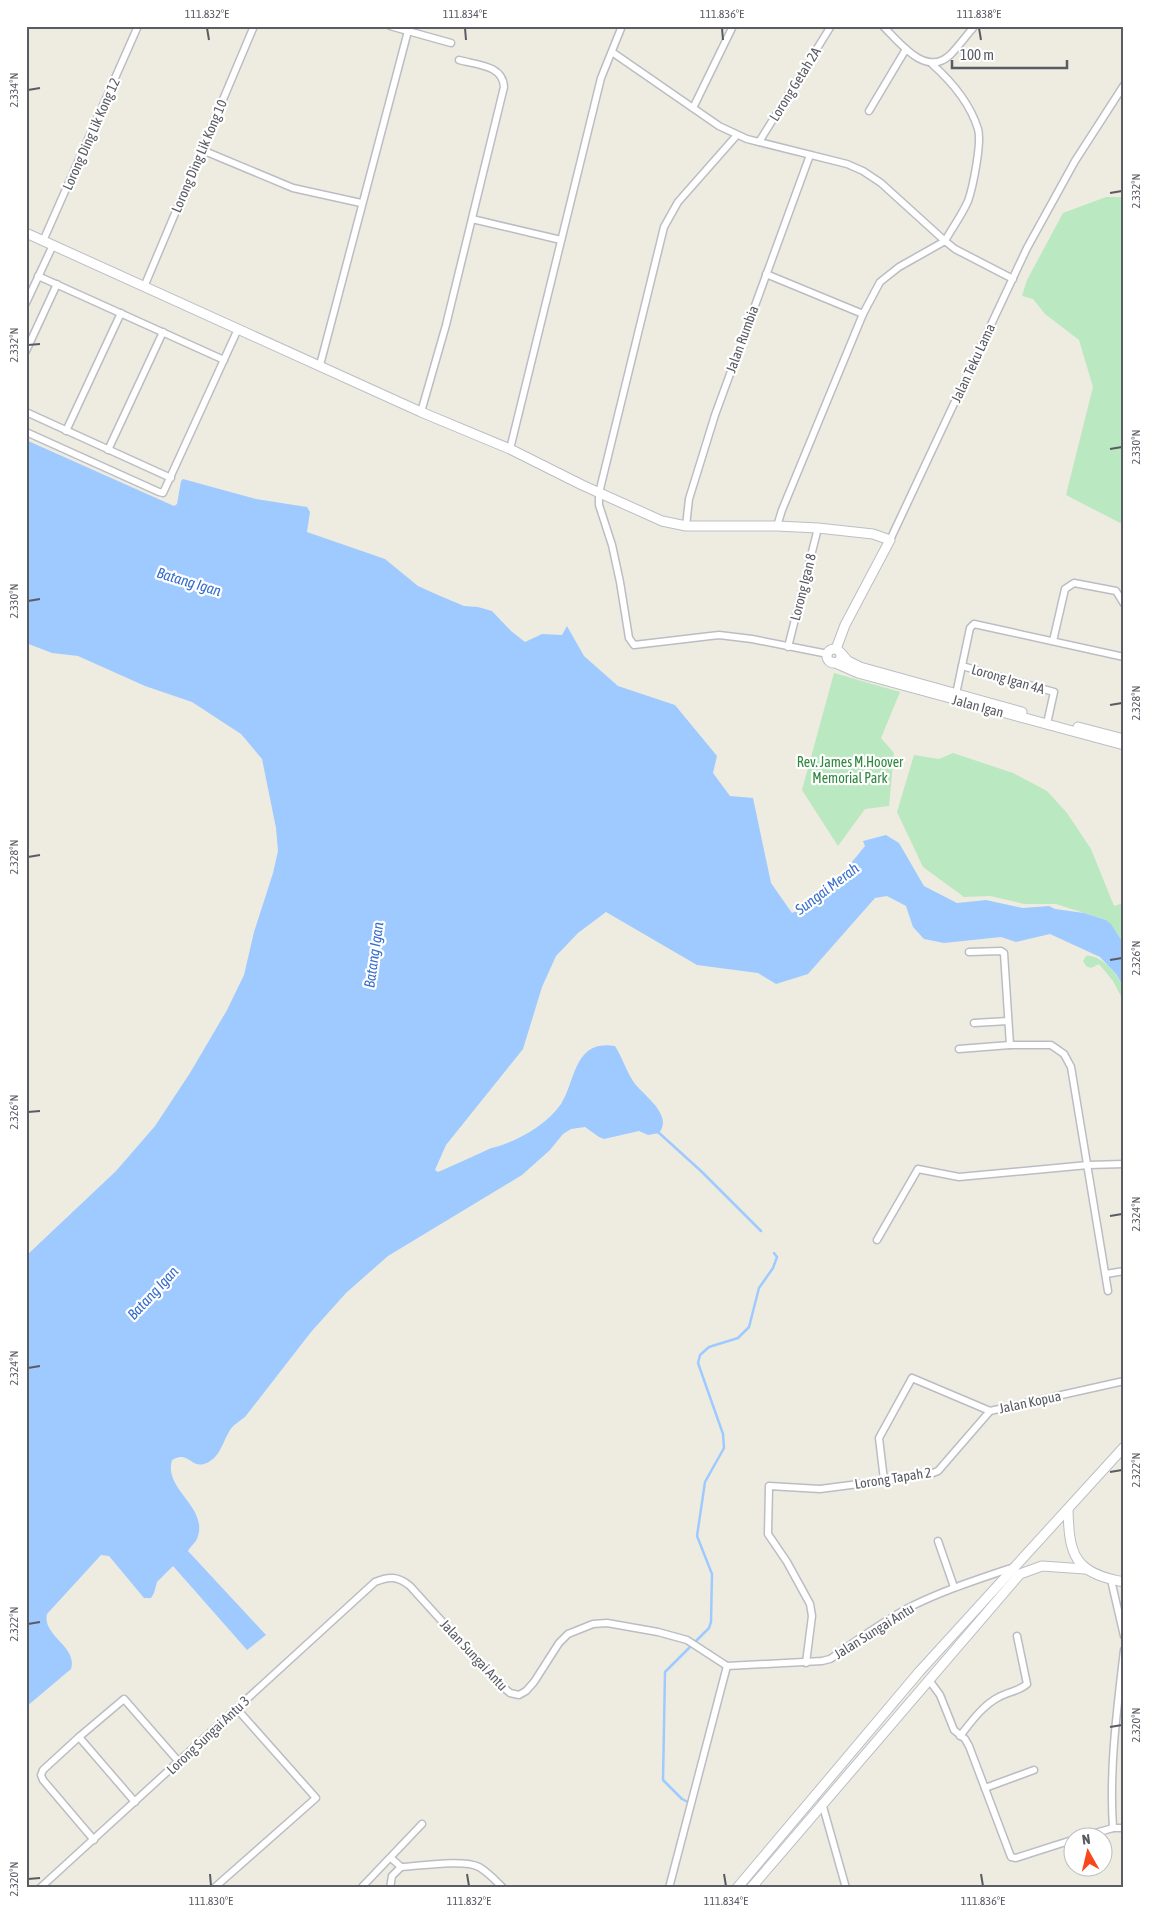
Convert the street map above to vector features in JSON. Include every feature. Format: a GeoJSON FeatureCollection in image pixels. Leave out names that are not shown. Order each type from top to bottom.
{"type":"FeatureCollection","features":[{"type":"Feature","properties":{"kind":"street","name":"Lorong Ding Lik Kong 12"},"geometry":{"type":"LineString","coordinates":[[43,241],[138,26]]}},
{"type":"Feature","properties":{"kind":"street","name":"Lorong Ding Lik Kong 10"},"geometry":{"type":"LineString","coordinates":[[144,287],[254,26]]}},
{"type":"Feature","properties":{"kind":"street"},"geometry":{"type":"LineString","coordinates":[[390,26],[451,43]]}},
{"type":"Feature","properties":{"kind":"street"},"geometry":{"type":"LineString","coordinates":[[510,449],[601,78],[622,26]]}},
{"type":"Feature","properties":{"kind":"street"},"geometry":{"type":"LineString","coordinates":[[693,108],[733,26]]}},
{"type":"Feature","properties":{"kind":"street","name":"Lorong Getah 2A"},"geometry":{"type":"LineString","coordinates":[[759,142],[831,26]]}},
{"type":"Feature","properties":{"kind":"street"},"geometry":{"type":"LineString","coordinates":[[777,526],[873,293],[884,278],[899,267],[945,241],[967,202],[976,167],[978,130],[964,100],[949,80],[932,64],[925,62],[906,49],[883,26]]}},
{"type":"Feature","properties":{"kind":"street"},"geometry":{"type":"LineString","coordinates":[[932,64],[949,56],[973,28]]}},
{"type":"Feature","properties":{"kind":"street"},"geometry":{"type":"LineString","coordinates":[[320,365],[361,203],[408,31]]}},
{"type":"Feature","properties":{"kind":"street"},"geometry":{"type":"LineString","coordinates":[[869,111],[906,49]]}},
{"type":"Feature","properties":{"kind":"street"},"geometry":{"type":"LineString","coordinates":[[612,52],[719,126],[737,135],[847,164],[863,171],[881,183],[955,249],[1013,279]]}},
{"type":"Feature","properties":{"kind":"street"},"geometry":{"type":"LineString","coordinates":[[420,412],[446,325],[504,87],[502,76],[495,70],[459,60]]}},
{"type":"Feature","properties":{"kind":"street","name":"Jalan Teku Lama"},"geometry":{"type":"LineString","coordinates":[[838,651],[845,625],[890,540],[1027,248],[1075,161],[1124,85]]}},
{"type":"Feature","properties":{"kind":"street"},"geometry":{"type":"LineString","coordinates":[[737,135],[678,202],[664,227],[599,492],[599,505],[612,545],[629,638],[634,645],[719,635],[752,639],[828,654]]}},
{"type":"Feature","properties":{"kind":"street"},"geometry":{"type":"LineString","coordinates":[[202,150],[292,188],[361,203]]}},
{"type":"Feature","properties":{"kind":"street","name":"Jalan Rumbia"},"geometry":{"type":"LineString","coordinates":[[686,526],[690,499],[715,415],[810,155]]}},
{"type":"Feature","properties":{"kind":"street"},"geometry":{"type":"LineString","coordinates":[[472,219],[561,240]]}},
{"type":"Feature","properties":{"kind":"street"},"geometry":{"type":"LineString","coordinates":[[26,233],[420,412],[510,449],[662,521],[686,526],[818,528],[874,534],[890,540]]}},
{"type":"Feature","properties":{"kind":"street"},"geometry":{"type":"LineString","coordinates":[[26,303],[53,245]]}},
{"type":"Feature","properties":{"kind":"street"},"geometry":{"type":"LineString","coordinates":[[766,274],[863,314]]}},
{"type":"Feature","properties":{"kind":"street"},"geometry":{"type":"LineString","coordinates":[[38,276],[224,360]]}},
{"type":"Feature","properties":{"kind":"street"},"geometry":{"type":"LineString","coordinates":[[26,351],[56,284]]}},
{"type":"Feature","properties":{"kind":"street"},"geometry":{"type":"LineString","coordinates":[[66,431],[121,313]]}},
{"type":"Feature","properties":{"kind":"street"},"geometry":{"type":"LineString","coordinates":[[26,432],[159,492],[165,491],[238,329]]}},
{"type":"Feature","properties":{"kind":"street"},"geometry":{"type":"LineString","coordinates":[[108,450],[163,332]]}},
{"type":"Feature","properties":{"kind":"street"},"geometry":{"type":"LineString","coordinates":[[26,412],[171,478]]}},
{"type":"Feature","properties":{"kind":"street","name":"Lorong Igan 8"},"geometry":{"type":"LineString","coordinates":[[788,647],[818,528]]}},
{"type":"Feature","properties":{"kind":"street"},"geometry":{"type":"LineString","coordinates":[[1053,641],[1065,589],[1069,585],[1074,583],[1108,588],[1116,591],[1124,604]]}},
{"type":"Feature","properties":{"kind":"street"},"geometry":{"type":"LineString","coordinates":[[956,694],[970,628],[974,624],[1124,657]]}},
{"type":"Feature","properties":{"kind":"street"},"geometry":{"type":"LineString","coordinates":[[832,649],[838,651],[840,660],[833,662],[828,659],[828,654],[832,649]]}},
{"type":"Feature","properties":{"kind":"street","name":"Jalan Igan"},"geometry":{"type":"LineString","coordinates":[[838,651],[848,661],[860,667],[1124,739]]}},
{"type":"Feature","properties":{"kind":"street","name":"Jalan Igan"},"geometry":{"type":"LineString","coordinates":[[833,662],[858,673],[1124,745]]}},
{"type":"Feature","properties":{"kind":"street","name":"Lorong Igan 4A"},"geometry":{"type":"LineString","coordinates":[[962,666],[1054,692],[1048,719]]}},
{"type":"Feature","properties":{"kind":"street"},"geometry":{"type":"LineString","coordinates":[[969,952],[1001,951],[1004,953],[1010,1045]]}},
{"type":"Feature","properties":{"kind":"street"},"geometry":{"type":"LineString","coordinates":[[974,1022],[1008,1021]]}},
{"type":"Feature","properties":{"kind":"street"},"geometry":{"type":"LineString","coordinates":[[959,1049],[1010,1045],[1051,1045],[1064,1054],[1071,1067],[1108,1291]]}},
{"type":"Feature","properties":{"kind":"street"},"geometry":{"type":"LineString","coordinates":[[877,1240],[918,1169],[959,1177],[1088,1165],[1124,1164]]}},
{"type":"Feature","properties":{"kind":"street"},"geometry":{"type":"LineString","coordinates":[[1106,1274],[1124,1271]]}},
{"type":"Feature","properties":{"kind":"street","name":"Jalan Kopua"},"geometry":{"type":"LineString","coordinates":[[884,1480],[880,1438],[912,1378],[990,1411],[1124,1381]]}},
{"type":"Feature","properties":{"kind":"street","name":"Lorong Tapah 2"},"geometry":{"type":"LineString","coordinates":[[806,1663],[812,1616],[810,1604],[787,1562],[768,1534],[769,1486],[820,1489],[928,1475],[938,1471],[990,1411]]}},
{"type":"Feature","properties":{"kind":"street"},"geometry":{"type":"LineString","coordinates":[[737,1888],[919,1672],[1124,1447]]}},
{"type":"Feature","properties":{"kind":"street"},"geometry":{"type":"LineString","coordinates":[[1068,1509],[1070,1542],[1078,1561],[1085,1569]]}},
{"type":"Feature","properties":{"kind":"street"},"geometry":{"type":"LineString","coordinates":[[938,1541],[954,1587]]}},
{"type":"Feature","properties":{"kind":"street"},"geometry":{"type":"LineString","coordinates":[[751,1888],[1020,1574],[1042,1566],[1085,1569],[1111,1580],[1124,1582]]}},
{"type":"Feature","properties":{"kind":"street","name":"Jalan Sungai Antu"},"geometry":{"type":"LineString","coordinates":[[375,1582],[388,1577],[401,1579],[410,1586],[496,1681],[510,1693],[520,1694],[526,1691],[534,1682],[558,1643],[568,1634],[579,1628],[593,1624],[607,1624],[658,1632],[687,1640],[699,1646],[727,1666],[822,1661],[830,1659],[900,1613],[954,1587],[1014,1567]]}},
{"type":"Feature","properties":{"kind":"street"},"geometry":{"type":"LineString","coordinates":[[1111,1580],[1124,1636]]}},
{"type":"Feature","properties":{"kind":"street","name":"Lorong Sungai Antu 3"},"geometry":{"type":"LineString","coordinates":[[40,1888],[375,1582]]}},
{"type":"Feature","properties":{"kind":"street"},"geometry":{"type":"LineString","coordinates":[[960,1736],[982,1710],[998,1697],[1028,1684],[1017,1636]]}},
{"type":"Feature","properties":{"kind":"street"},"geometry":{"type":"LineString","coordinates":[[1124,1650],[1112,1757],[1110,1794],[1113,1828],[1124,1828]]}},
{"type":"Feature","properties":{"kind":"street"},"geometry":{"type":"LineString","coordinates":[[669,1888],[727,1666]]}},
{"type":"Feature","properties":{"kind":"street"},"geometry":{"type":"LineString","coordinates":[[929,1680],[940,1695],[952,1727],[969,1746],[1011,1857],[1016,1858],[1062,1843]]}},
{"type":"Feature","properties":{"kind":"street"},"geometry":{"type":"LineString","coordinates":[[94,1840],[43,1780],[41,1775],[43,1770],[78,1737],[124,1699],[179,1762]]}},
{"type":"Feature","properties":{"kind":"street"},"geometry":{"type":"LineString","coordinates":[[214,1888],[316,1798],[237,1709]]}},
{"type":"Feature","properties":{"kind":"street"},"geometry":{"type":"LineString","coordinates":[[78,1737],[135,1802]]}},
{"type":"Feature","properties":{"kind":"street"},"geometry":{"type":"LineString","coordinates":[[985,1788],[1034,1770]]}},
{"type":"Feature","properties":{"kind":"street"},"geometry":{"type":"LineString","coordinates":[[822,1803],[846,1888]]}},
{"type":"Feature","properties":{"kind":"street"},"geometry":{"type":"LineString","coordinates":[[361,1888],[422,1824]]}},
{"type":"Feature","properties":{"kind":"street"},"geometry":{"type":"LineString","coordinates":[[390,1858],[401,1867],[473,1865],[480,1867],[503,1888]]}},
{"type":"Feature","properties":{"kind":"street"},"geometry":{"type":"LineString","coordinates":[[390,1888],[392,1876],[401,1867]]}},
{"type":"Feature","properties":{"kind":"green space"},"geometry":{"type":"Polygon","coordinates":[[[1106,197],[1124,197],[1124,525],[1066,495],[1093,387],[1079,340],[1045,314],[1033,299],[1022,296],[1027,280],[1063,213],[1106,197]]]}},
{"type":"Feature","properties":{"kind":"green space","name":"Rev. James M.Hoover Memorial Park"},"geometry":{"type":"Polygon","coordinates":[[[834,673],[900,692],[881,738],[894,753],[889,806],[865,809],[838,846],[802,790],[834,673]]]}},
{"type":"Feature","properties":{"kind":"green space"},"geometry":{"type":"Polygon","coordinates":[[[953,753],[1013,773],[1047,791],[1067,813],[1091,849],[1114,906],[1124,903],[1124,943],[1106,920],[1056,904],[1024,904],[990,896],[964,897],[923,867],[897,812],[914,755],[939,759],[953,753]]]}},
{"type":"Feature","properties":{"kind":"green space"},"geometry":{"type":"Polygon","coordinates":[[[1086,956],[1098,958],[1114,973],[1122,984],[1124,1002],[1113,981],[1099,964],[1091,968],[1086,966],[1083,961],[1086,956]]]}},
{"type":"Feature","properties":{"kind":"water"},"geometry":{"type":"Polygon","coordinates":[[[26,440],[174,506],[177,504],[183,479],[256,499],[307,507],[310,512],[307,532],[385,559],[418,586],[438,595],[464,606],[492,611],[511,631],[525,642],[542,634],[562,635],[567,626],[584,656],[618,686],[675,705],[717,756],[713,773],[730,796],[753,798],[771,883],[792,913],[807,906],[826,886],[834,884],[865,846],[863,841],[886,835],[899,843],[924,886],[957,903],[986,900],[1023,908],[1049,906],[1055,909],[1084,913],[1106,920],[1111,924],[1124,944],[1124,987],[1116,974],[1100,957],[1050,934],[1016,942],[1001,937],[944,943],[924,939],[913,927],[906,906],[887,896],[875,898],[808,974],[776,984],[758,973],[697,965],[606,912],[578,933],[556,956],[542,987],[523,1049],[446,1145],[435,1170],[438,1172],[489,1149],[510,1142],[542,1124],[561,1104],[578,1063],[584,1055],[591,1049],[602,1045],[615,1046],[633,1081],[660,1112],[663,1126],[659,1133],[648,1135],[639,1131],[604,1139],[585,1127],[571,1129],[563,1134],[550,1150],[522,1175],[388,1256],[346,1293],[311,1332],[245,1417],[231,1428],[214,1458],[200,1465],[182,1457],[172,1460],[171,1471],[174,1480],[197,1517],[199,1528],[197,1539],[188,1551],[266,1635],[247,1650],[173,1566],[157,1582],[151,1598],[144,1598],[109,1556],[101,1555],[47,1614],[47,1622],[50,1629],[70,1654],[72,1661],[71,1669],[26,1707],[26,1256],[116,1171],[155,1126],[190,1073],[227,1010],[244,975],[254,932],[278,851],[276,828],[262,759],[241,734],[192,702],[145,686],[78,656],[52,653],[26,643],[26,440]]]}},
{"type":"Feature","properties":{"kind":"waterway"},"geometry":{"type":"LineString","coordinates":[[658,1132],[701,1171],[761,1231]]}},
{"type":"Feature","properties":{"kind":"waterway"},"geometry":{"type":"LineString","coordinates":[[688,1802],[682,1799],[663,1780],[665,1672],[709,1628],[711,1622],[712,1574],[697,1536],[705,1482],[724,1448],[723,1434],[698,1363],[700,1355],[709,1347],[738,1338],[749,1327],[759,1288],[773,1268],[777,1257],[774,1253]]}},
{"type":"Feature","properties":{"kind":"water label","name":"Batang Igan"},"geometry":{"type":"Point","coordinates":[189,582]}},
{"type":"Feature","properties":{"kind":"water label","name":"Sungai Merah"},"geometry":{"type":"Point","coordinates":[827,889]}},
{"type":"Feature","properties":{"kind":"water label","name":"Batang Igan"},"geometry":{"type":"Point","coordinates":[374,955]}},
{"type":"Feature","properties":{"kind":"water label","name":"Batang Igan"},"geometry":{"type":"Point","coordinates":[153,1293]}}]}
